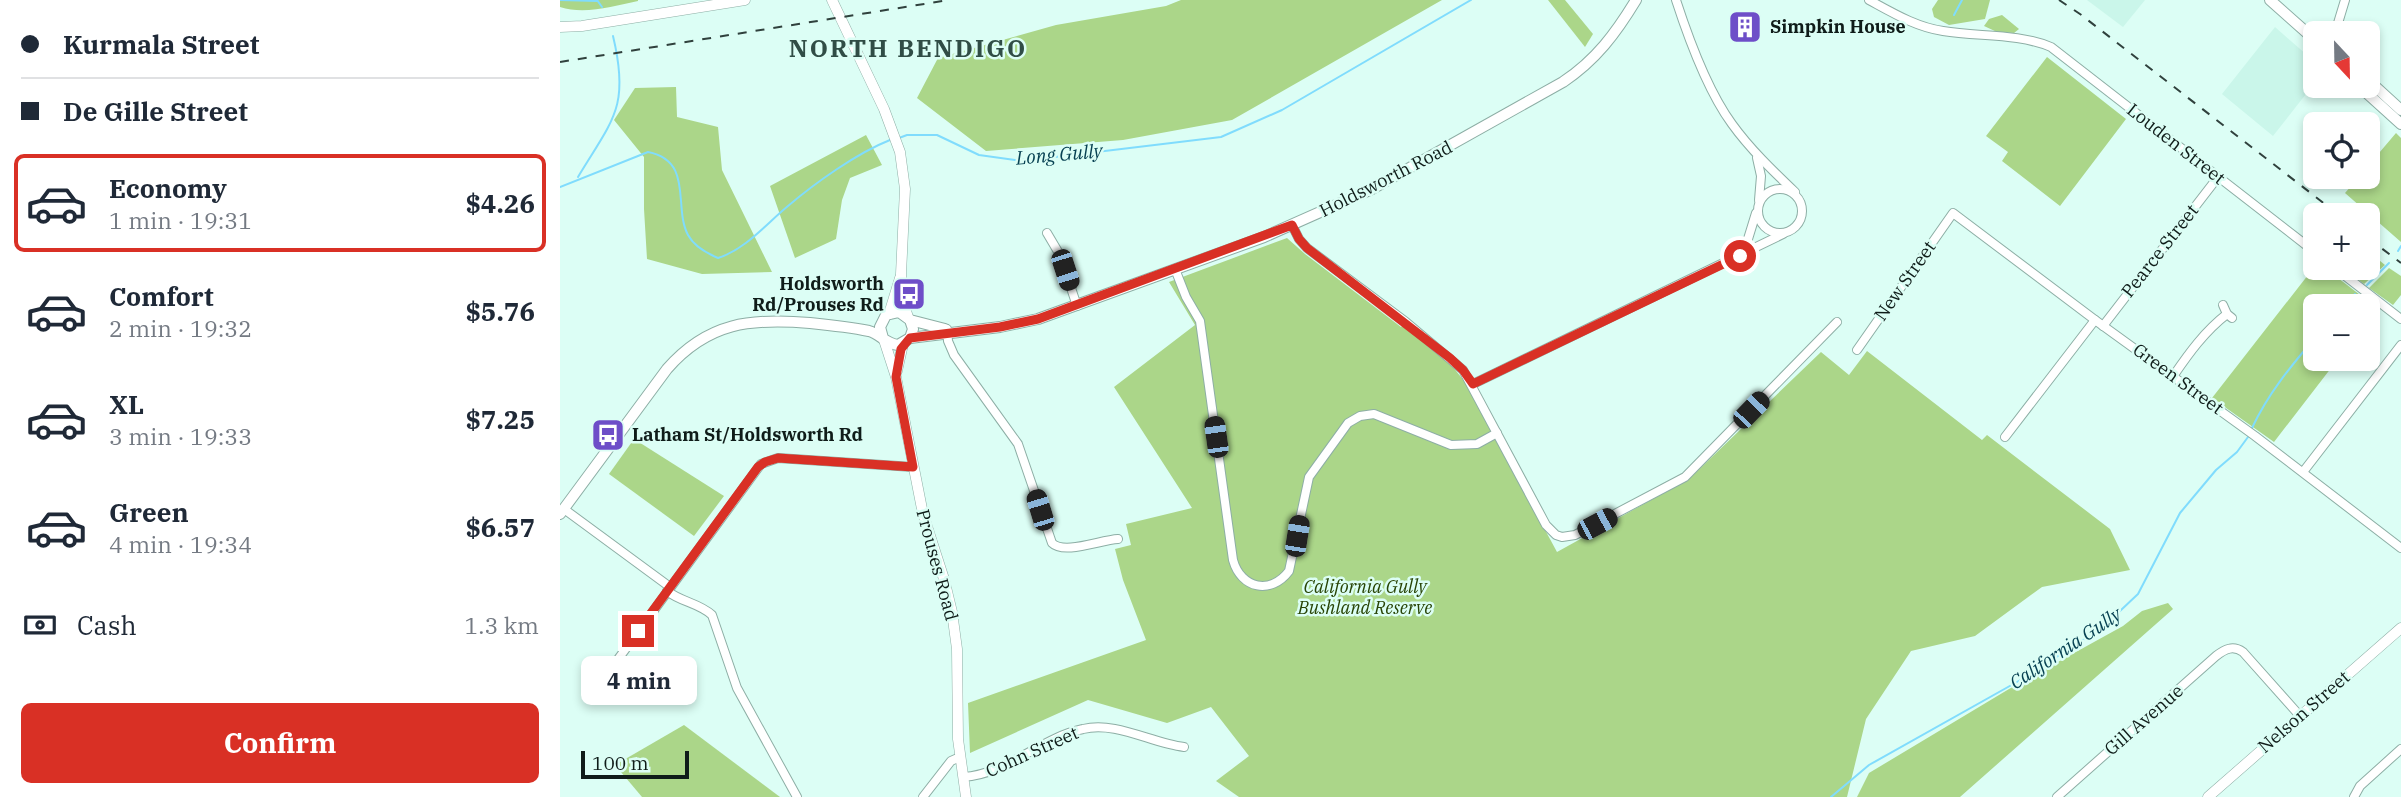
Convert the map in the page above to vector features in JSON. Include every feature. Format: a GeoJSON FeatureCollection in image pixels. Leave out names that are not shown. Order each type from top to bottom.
{"type":"FeatureCollection","features":[{"type":"Feature","properties":{"kind":"main road","name":"Holdsworth Road"},"geometry":{"type":"LineString","coordinates":[[906,341],[947,331],[976,330],[1038,319],[1292,225],[1400,174],[1563,82],[1606,46],[1636,0]]}},
{"type":"Feature","properties":{"kind":"main road"},"geometry":{"type":"LineString","coordinates":[[2270,0],[2303,29]]}},
{"type":"Feature","properties":{"kind":"main road"},"geometry":{"type":"LineString","coordinates":[[2381,99],[2401,110]]}},
{"type":"Feature","properties":{"kind":"main road"},"geometry":{"type":"LineString","coordinates":[[2381,99],[2401,124]]}},
{"type":"Feature","properties":{"kind":"main road"},"geometry":{"type":"LineString","coordinates":[[562,512],[667,369],[700,340],[732,325],[754,321],[793,321],[847,327],[871,332],[893,345],[906,341],[913,329],[909,318],[899,312],[847,327]]}},
{"type":"Feature","properties":{"kind":"main road"},"geometry":{"type":"LineString","coordinates":[[883,339],[880,327],[887,316]]}},
{"type":"Feature","properties":{"kind":"main road","name":"Holdsworth Road"},"geometry":{"type":"LineString","coordinates":[[909,318],[947,331]]}},
{"type":"Feature","properties":{"kind":"street"},"geometry":{"type":"LineString","coordinates":[[560,27],[582,26],[745,0]]}},
{"type":"Feature","properties":{"kind":"street"},"geometry":{"type":"LineString","coordinates":[[832,0],[896,139],[905,189],[901,274],[904,305],[909,318]]}},
{"type":"Feature","properties":{"kind":"street"},"geometry":{"type":"LineString","coordinates":[[1473,384],[1783,234],[1801,219],[1800,198],[1730,123],[1691,41],[1676,0]]}},
{"type":"Feature","properties":{"kind":"street","name":"Louden Street"},"geometry":{"type":"LineString","coordinates":[[1869,0],[1923,27],[2034,41],[2058,51],[2303,243]]}},
{"type":"Feature","properties":{"kind":"street"},"geometry":{"type":"LineString","coordinates":[[2339,21],[2345,0]]}},
{"type":"Feature","properties":{"kind":"street"},"geometry":{"type":"LineString","coordinates":[[1755,152],[1761,170],[1758,207],[1760,222],[1765,228],[1783,234]]}},
{"type":"Feature","properties":{"kind":"street","name":"Pearce Street"},"geometry":{"type":"LineString","coordinates":[[2103,326],[2218,177]]}},
{"type":"Feature","properties":{"kind":"street"},"geometry":{"type":"LineString","coordinates":[[1729,261],[1744,246],[1762,197],[1771,190],[1795,192]]}},
{"type":"Feature","properties":{"kind":"street","name":"Green Street"},"geometry":{"type":"LineString","coordinates":[[1953,212],[2103,326],[2247,429],[2401,548]]}},
{"type":"Feature","properties":{"kind":"street","name":"New Street"},"geometry":{"type":"LineString","coordinates":[[1857,350],[1953,212]]}},
{"type":"Feature","properties":{"kind":"street"},"geometry":{"type":"LineString","coordinates":[[1292,225],[1307,248],[1463,370],[1473,384],[1546,525],[1562,537],[1575,535],[1685,477],[1837,322]]}},
{"type":"Feature","properties":{"kind":"street"},"geometry":{"type":"LineString","coordinates":[[1047,233],[1060,255],[1077,306]]}},
{"type":"Feature","properties":{"kind":"street"},"geometry":{"type":"LineString","coordinates":[[1175,269],[1186,298],[1200,321],[1233,560],[1241,578],[1250,585],[1271,585],[1283,579],[1289,571],[1309,477],[1352,419],[1374,414],[1457,446],[1477,444],[1497,433]]}},
{"type":"Feature","properties":{"kind":"street"},"geometry":{"type":"LineString","coordinates":[[887,316],[901,274]]}},
{"type":"Feature","properties":{"kind":"street"},"geometry":{"type":"LineString","coordinates":[[2351,280],[2401,319]]}},
{"type":"Feature","properties":{"kind":"street"},"geometry":{"type":"LineString","coordinates":[[2174,375],[2193,348],[2227,313]]}},
{"type":"Feature","properties":{"kind":"street"},"geometry":{"type":"LineString","coordinates":[[2005,437],[2095,320]]}},
{"type":"Feature","properties":{"kind":"street"},"geometry":{"type":"LineString","coordinates":[[947,331],[954,355],[1018,444],[1055,547],[1064,549],[1118,538]]}},
{"type":"Feature","properties":{"kind":"street","name":"Prouses Road"},"geometry":{"type":"LineString","coordinates":[[883,339],[896,377],[923,514],[944,579],[953,619],[957,649],[960,757],[966,797]]}},
{"type":"Feature","properties":{"kind":"street","name":"Prouses Road"},"geometry":{"type":"LineString","coordinates":[[896,377],[906,341]]}},
{"type":"Feature","properties":{"kind":"street"},"geometry":{"type":"LineString","coordinates":[[2302,472],[2401,345]]}},
{"type":"Feature","properties":{"kind":"street"},"geometry":{"type":"LineString","coordinates":[[616,662],[758,467],[765,462],[778,458],[913,467]]}},
{"type":"Feature","properties":{"kind":"street"},"geometry":{"type":"LineString","coordinates":[[562,512],[669,589],[676,597],[704,608],[712,615],[737,688],[797,797]]}},
{"type":"Feature","properties":{"kind":"street","name":"Nelson Street"},"geometry":{"type":"LineString","coordinates":[[2208,797],[2401,628]]}},
{"type":"Feature","properties":{"kind":"street","name":"Gill Avenue"},"geometry":{"type":"LineString","coordinates":[[2057,797],[2221,652],[2234,644],[2300,716]]}},
{"type":"Feature","properties":{"kind":"street","name":"Cohn Street"},"geometry":{"type":"LineString","coordinates":[[963,777],[993,772],[1083,728],[1110,729],[1184,747]]}},
{"type":"Feature","properties":{"kind":"street"},"geometry":{"type":"LineString","coordinates":[[2354,797],[2360,786],[2401,750]]}},
{"type":"Feature","properties":{"kind":"street","name":"Cohn Street"},"geometry":{"type":"LineString","coordinates":[[923,797],[951,761],[960,757]]}},
{"type":"Feature","properties":{"kind":"shaded area"},"geometry":{"type":"Polygon","coordinates":[[[2087,0],[2145,0],[2123,27],[2087,0]]]}},
{"type":"Feature","properties":{"kind":"shaded area"},"geometry":{"type":"Polygon","coordinates":[[[2275,27],[2303,52],[2303,98],[2273,136],[2222,94],[2275,27]]]}},
{"type":"Feature","properties":{"kind":"green space"},"geometry":{"type":"Polygon","coordinates":[[[560,0],[638,1],[579,10],[560,7],[560,0]]]}},
{"type":"Feature","properties":{"kind":"green space"},"geometry":{"type":"Polygon","coordinates":[[[1181,0],[1442,0],[1232,120],[1123,140],[986,151],[917,98],[938,58],[1056,25],[1166,6],[1181,0]]]}},
{"type":"Feature","properties":{"kind":"green space"},"geometry":{"type":"Polygon","coordinates":[[[1548,0],[1565,0],[1593,34],[1585,47],[1548,0]]]}},
{"type":"Feature","properties":{"kind":"green space"},"geometry":{"type":"Polygon","coordinates":[[[1938,0],[1990,0],[1985,19],[1949,25],[1934,17],[1932,9],[1938,0]]]}},
{"type":"Feature","properties":{"kind":"green space"},"geometry":{"type":"Polygon","coordinates":[[[2002,15],[2019,29],[2014,33],[1997,32],[1984,26],[1989,19],[2002,15]]]}},
{"type":"Feature","properties":{"kind":"green space"},"geometry":{"type":"Polygon","coordinates":[[[2047,57],[2126,119],[2060,206],[2002,161],[2008,152],[1986,136],[2047,57]]]}},
{"type":"Feature","properties":{"kind":"green space"},"geometry":{"type":"Polygon","coordinates":[[[676,87],[677,117],[718,127],[722,170],[772,272],[702,274],[647,259],[644,157],[614,120],[635,88],[676,87]]]}},
{"type":"Feature","properties":{"kind":"green space"},"geometry":{"type":"Polygon","coordinates":[[[2396,133],[2401,138],[2401,242],[2380,224],[2380,203],[2356,203],[2345,193],[2348,189],[2380,189],[2380,152],[2396,133]]]}},
{"type":"Feature","properties":{"kind":"green space"},"geometry":{"type":"Polygon","coordinates":[[[866,135],[882,165],[850,178],[842,200],[836,239],[795,258],[770,186],[866,135]]]}},
{"type":"Feature","properties":{"kind":"green space","name":"California Gully Bushland Reserve"},"geometry":{"type":"Polygon","coordinates":[[[1287,238],[1448,361],[1465,382],[1557,552],[1689,479],[1821,352],[1849,375],[1867,351],[1982,440],[1987,435],[2110,529],[2130,570],[2042,587],[1975,636],[1911,651],[1866,719],[1847,797],[1239,797],[1216,781],[1249,756],[1211,707],[1167,723],[1088,700],[970,753],[968,703],[1146,640],[1123,580],[1115,549],[1131,545],[1126,524],[1192,508],[1114,387],[1195,325],[1169,282],[1287,238]]]}},
{"type":"Feature","properties":{"kind":"green space"},"geometry":{"type":"Polygon","coordinates":[[[2389,268],[2401,276],[2401,295],[2393,305],[2369,288],[2380,280],[2389,268]]]}},
{"type":"Feature","properties":{"kind":"green space"},"geometry":{"type":"Polygon","coordinates":[[[2304,280],[2341,280],[2359,294],[2303,294],[2303,371],[2329,371],[2274,442],[2212,398],[2304,280]]]}},
{"type":"Feature","properties":{"kind":"green space"},"geometry":{"type":"Polygon","coordinates":[[[634,439],[724,496],[694,536],[609,474],[634,439]]]}},
{"type":"Feature","properties":{"kind":"green space"},"geometry":{"type":"Polygon","coordinates":[[[2168,603],[2173,609],[1960,797],[1857,797],[1869,773],[2009,689],[2123,626],[2142,611],[2168,603]]]}},
{"type":"Feature","properties":{"kind":"green space"},"geometry":{"type":"Polygon","coordinates":[[[684,725],[780,797],[642,797],[615,765],[684,725]]]}},
{"type":"Feature","properties":{"kind":"waterway"},"geometry":{"type":"LineString","coordinates":[[560,0],[597,1]]}},
{"type":"Feature","properties":{"kind":"waterway"},"geometry":{"type":"LineString","coordinates":[[597,0],[602,7]]}},
{"type":"Feature","properties":{"kind":"waterway","name":"Long Gully"},"geometry":{"type":"LineString","coordinates":[[899,138],[907,135],[937,135],[979,155],[1015,160],[1221,137],[1282,110],[1471,0]]}},
{"type":"Feature","properties":{"kind":"waterway"},"geometry":{"type":"LineString","coordinates":[[1954,15],[1962,0]]}},
{"type":"Feature","properties":{"kind":"waterway"},"geometry":{"type":"LineString","coordinates":[[578,177],[609,126],[619,97],[620,80],[613,36]]}},
{"type":"Feature","properties":{"kind":"waterway","name":"Long Gully"},"geometry":{"type":"LineString","coordinates":[[560,187],[648,152],[662,157],[672,165],[677,175],[688,235],[701,249],[718,258],[738,249],[799,197],[837,169],[890,140]]}},
{"type":"Feature","properties":{"kind":"waterway","name":"California Gully"},"geometry":{"type":"LineString","coordinates":[[2398,251],[2401,246]]}},
{"type":"Feature","properties":{"kind":"waterway","name":"California Gully"},"geometry":{"type":"LineString","coordinates":[[2367,285],[2389,263]]}},
{"type":"Feature","properties":{"kind":"waterway","name":"California Gully"},"geometry":{"type":"LineString","coordinates":[[2252,428],[2280,381],[2303,353]]}},
{"type":"Feature","properties":{"kind":"waterway","name":"California Gully"},"geometry":{"type":"LineString","coordinates":[[1831,797],[1869,765],[2024,678],[2103,627],[2138,594],[2180,513],[2248,437]]}},
{"type":"Feature","properties":{"kind":"railway"},"geometry":{"type":"LineString","coordinates":[[560,62],[949,0]]}},
{"type":"Feature","properties":{"kind":"railway"},"geometry":{"type":"LineString","coordinates":[[2059,0],[2324,203]]}},
{"type":"Feature","properties":{"kind":"railway"},"geometry":{"type":"LineString","coordinates":[[2380,247],[2401,263]]}},
{"type":"Feature","properties":{"kind":"place","name":"Simpkin House"},"geometry":{"type":"Point","coordinates":[1745,27]}},
{"type":"Feature","properties":{"kind":"place","name":"Holdsworth Rd/Prouses Rd"},"geometry":{"type":"Point","coordinates":[909,294]}},
{"type":"Feature","properties":{"kind":"place","name":"Latham St/Holdsworth Rd"},"geometry":{"type":"Point","coordinates":[608,435]}},
{"type":"Feature","properties":{"kind":"district","name":"NORTH BENDIGO"},"geometry":{"type":"Point","coordinates":[908,49]}},
{"type":"Feature","properties":{"kind":"route"},"geometry":{"type":"LineString","coordinates":[[638,631],[758,467],[765,462],[778,458],[913,467],[896,377],[902,344],[915,336],[1000,327],[1038,319],[1292,225],[1307,248],[1450,358],[1473,384],[1740,256]]}}]}
